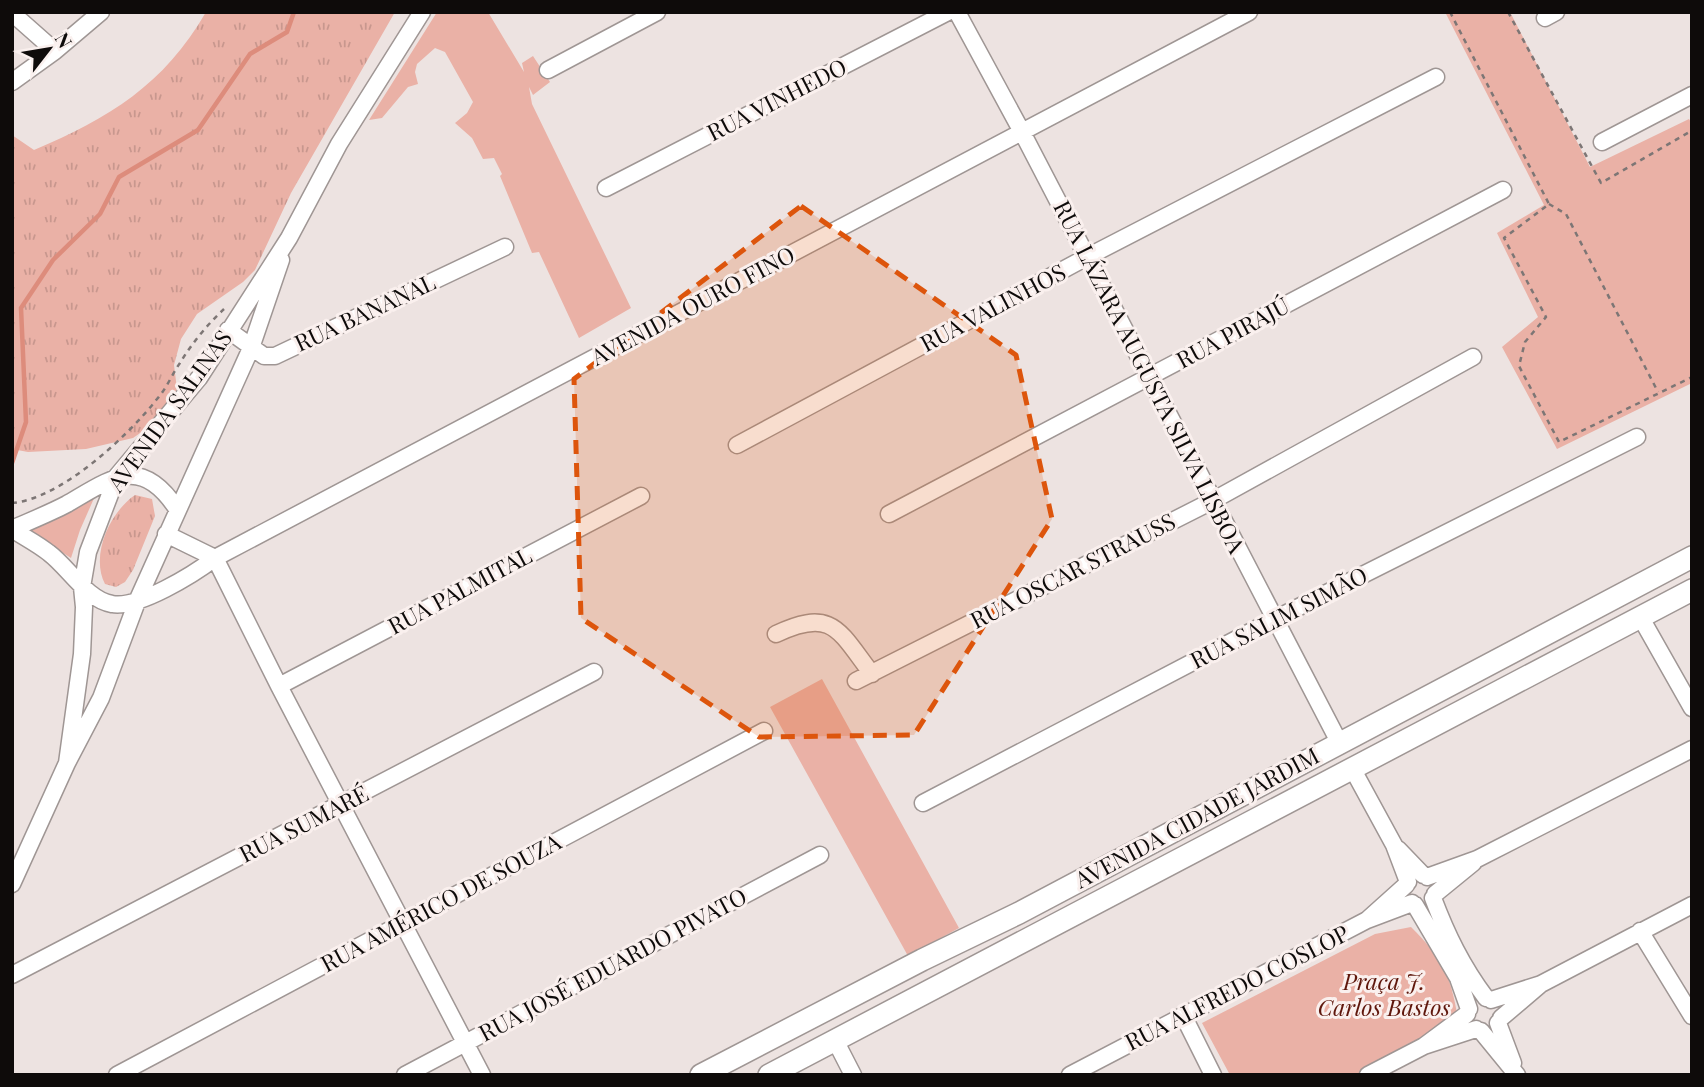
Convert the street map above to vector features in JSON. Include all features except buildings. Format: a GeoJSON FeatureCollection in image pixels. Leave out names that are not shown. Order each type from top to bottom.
{"type":"FeatureCollection","features":[{"type":"Feature","properties":{"kind":"main road","name":"AVENIDA CIDADE JARDIM"},"geometry":{"type":"LineString","coordinates":[[701,1075],[922,960],[1019,913],[1692,557]]}},
{"type":"Feature","properties":{"kind":"main road","name":"AVENIDA CIDADE JARDIM"},"geometry":{"type":"LineString","coordinates":[[769,1075],[1692,590]]}},
{"type":"Feature","properties":{"kind":"main road"},"geometry":{"type":"LineString","coordinates":[[1019,913],[1032,936]]}},
{"type":"Feature","properties":{"kind":"main road"},"geometry":{"type":"LineString","coordinates":[[744,1052],[757,1075]]}},
{"type":"Feature","properties":{"kind":"street"},"geometry":{"type":"LineString","coordinates":[[12,82],[55,51],[101,12]]}},
{"type":"Feature","properties":{"kind":"street","name":"AVENIDA SALINAS"},"geometry":{"type":"LineString","coordinates":[[67,763],[82,654],[82,587],[88,552],[117,477],[182,400],[289,238],[339,144],[422,12]]}},
{"type":"Feature","properties":{"kind":"street"},"geometry":{"type":"LineString","coordinates":[[548,70],[657,12]]}},
{"type":"Feature","properties":{"kind":"street","name":"RUA VINHEDO"},"geometry":{"type":"LineString","coordinates":[[606,188],[948,12]]}},
{"type":"Feature","properties":{"kind":"street","name":"RUA LÁZARA AUGUSTA SILVA LISBOA"},"geometry":{"type":"LineString","coordinates":[[957,12],[1339,742]]}},
{"type":"Feature","properties":{"kind":"street","name":"AVENIDA OURO FINO"},"geometry":{"type":"LineString","coordinates":[[12,529],[49,553],[82,587],[109,604],[127,603],[165,590],[215,558],[1249,12]]}},
{"type":"Feature","properties":{"kind":"street"},"geometry":{"type":"LineString","coordinates":[[12,13],[55,51]]}},
{"type":"Feature","properties":{"kind":"street","name":"RUA VALINHOS"},"geometry":{"type":"LineString","coordinates":[[737,445],[1087,257],[1437,77]]}},
{"type":"Feature","properties":{"kind":"street"},"geometry":{"type":"LineString","coordinates":[[1602,142],[1692,95]]}},
{"type":"Feature","properties":{"kind":"street","name":"RUA PIRAJÚ"},"geometry":{"type":"LineString","coordinates":[[889,514],[1503,190]]}},
{"type":"Feature","properties":{"kind":"street","name":"AVENIDA SALINAS"},"geometry":{"type":"LineString","coordinates":[[12,884],[67,763],[101,698],[138,599],[251,348],[289,238]]}},
{"type":"Feature","properties":{"kind":"street","name":"RUA BANANAL"},"geometry":{"type":"LineString","coordinates":[[251,348],[264,356],[275,356],[505,247]]}},
{"type":"Feature","properties":{"kind":"street"},"geometry":{"type":"LineString","coordinates":[[228,330],[251,348]]}},
{"type":"Feature","properties":{"kind":"street","name":"RUA OSCAR STRAUSS"},"geometry":{"type":"LineString","coordinates":[[856,681],[1212,500],[1473,358]]}},
{"type":"Feature","properties":{"kind":"street","name":"RUA SALIM SIMÃO"},"geometry":{"type":"LineString","coordinates":[[923,803],[1275,619],[1637,437]]}},
{"type":"Feature","properties":{"kind":"street"},"geometry":{"type":"LineString","coordinates":[[12,529],[62,507],[117,477],[142,477],[153,481],[164,489],[177,509]]}},
{"type":"Feature","properties":{"kind":"street","name":"RUA PALMITAL"},"geometry":{"type":"LineString","coordinates":[[279,686],[641,496]]}},
{"type":"Feature","properties":{"kind":"street"},"geometry":{"type":"LineString","coordinates":[[166,534],[215,558],[482,1075]]}},
{"type":"Feature","properties":{"kind":"street"},"geometry":{"type":"LineString","coordinates":[[1641,618],[1692,708]]}},
{"type":"Feature","properties":{"kind":"street"},"geometry":{"type":"LineString","coordinates":[[776,634],[796,624],[823,622],[840,631],[872,674]]}},
{"type":"Feature","properties":{"kind":"street","name":"RUA SUMARÉ"},"geometry":{"type":"LineString","coordinates":[[12,975],[594,672]]}},
{"type":"Feature","properties":{"kind":"street","name":"RUA AMÉRICO DE SOUZA"},"geometry":{"type":"LineString","coordinates":[[117,1075],[764,731]]}},
{"type":"Feature","properties":{"kind":"street"},"geometry":{"type":"LineString","coordinates":[[1367,920],[1414,876],[1425,876],[1477,859],[1692,749]]}},
{"type":"Feature","properties":{"kind":"street"},"geometry":{"type":"LineString","coordinates":[[1352,768],[1394,845],[1407,884],[1406,895],[1458,978],[1470,1023],[1517,1075]]}},
{"type":"Feature","properties":{"kind":"street"},"geometry":{"type":"LineString","coordinates":[[1394,845],[1434,884],[1434,896],[1450,943],[1468,975],[1488,999],[1499,1007],[1500,1020],[1517,1075]]}},
{"type":"Feature","properties":{"kind":"street","name":"RUA JOSÉ EDUARDO PIVATO"},"geometry":{"type":"LineString","coordinates":[[405,1075],[820,855]]}},
{"type":"Feature","properties":{"kind":"street"},"geometry":{"type":"LineString","coordinates":[[1367,920],[1414,904],[1425,904],[1477,859]]}},
{"type":"Feature","properties":{"kind":"street"},"geometry":{"type":"LineString","coordinates":[[1424,1046],[1468,1011],[1475,1001],[1541,984],[1692,905]]}},
{"type":"Feature","properties":{"kind":"street","name":"RUA ALFREDO COSLOP"},"geometry":{"type":"LineString","coordinates":[[1070,1075],[1367,920]]}},
{"type":"Feature","properties":{"kind":"street"},"geometry":{"type":"LineString","coordinates":[[1640,931],[1692,1016]]}},
{"type":"Feature","properties":{"kind":"street"},"geometry":{"type":"LineString","coordinates":[[1368,1075],[1424,1046],[1478,1030],[1491,1030],[1541,984]]}},
{"type":"Feature","properties":{"kind":"street"},"geometry":{"type":"LineString","coordinates":[[1182,1015],[1213,1075]]}},
{"type":"Feature","properties":{"kind":"street"},"geometry":{"type":"LineString","coordinates":[[835,1040],[853,1075]]}},
{"type":"Feature","properties":{"kind":"path"},"geometry":{"type":"LineString","coordinates":[[1450,12],[1549,204],[1566,214],[1659,393]]}},
{"type":"Feature","properties":{"kind":"path"},"geometry":{"type":"LineString","coordinates":[[1508,12],[1601,183],[1691,131],[1692,133]]}},
{"type":"Feature","properties":{"kind":"path"},"geometry":{"type":"LineString","coordinates":[[1549,204],[1504,238],[1546,317],[1525,342],[1519,366],[1559,442],[1692,377]]}},
{"type":"Feature","properties":{"kind":"path"},"geometry":{"type":"LineString","coordinates":[[12,503],[53,489],[83,471],[122,436],[158,399],[208,323],[228,305]]}},
{"type":"Feature","properties":{"kind":"highlighted area"},"geometry":{"type":"Polygon","coordinates":[[[801,206],[1016,355],[1052,519],[914,735],[759,737],[581,618],[574,379],[801,206]]]}},
{"type":"Feature","properties":{"kind":"green space"},"geometry":{"type":"Polygon","coordinates":[[[206,12],[395,12],[291,193],[255,270],[243,282],[197,314],[181,339],[174,365],[177,389],[162,418],[133,438],[86,449],[28,452],[12,449],[12,135],[34,150],[110,112],[153,79],[172,60],[206,12]]]}},
{"type":"Feature","properties":{"kind":"green space"},"geometry":{"type":"Polygon","coordinates":[[[437,12],[488,12],[524,72],[522,63],[533,56],[550,82],[533,95],[529,87],[532,104],[631,308],[579,338],[539,252],[532,253],[494,158],[483,159],[472,138],[455,123],[467,113],[473,102],[445,52],[435,48],[417,64],[415,72],[418,84],[408,87],[382,118],[369,120],[437,12]]]}},
{"type":"Feature","properties":{"kind":"green space"},"geometry":{"type":"Polygon","coordinates":[[[1445,12],[1510,12],[1590,167],[1689,119],[1692,124],[1692,383],[1557,449],[1502,347],[1538,317],[1497,233],[1544,205],[1445,12]]]}},
{"type":"Feature","properties":{"kind":"green space"},"geometry":{"type":"Polygon","coordinates":[[[135,495],[152,499],[155,516],[133,570],[125,582],[116,587],[105,584],[101,573],[101,548],[118,512],[135,495]]]}},
{"type":"Feature","properties":{"kind":"green space"},"geometry":{"type":"Polygon","coordinates":[[[95,496],[71,558],[27,530],[95,496]]]}},
{"type":"Feature","properties":{"kind":"green space"},"geometry":{"type":"Polygon","coordinates":[[[822,679],[959,928],[908,956],[770,707],[822,679]]]}},
{"type":"Feature","properties":{"kind":"green space","name":"Praça J. Carlos Bastos"},"geometry":{"type":"Polygon","coordinates":[[[1411,927],[1431,948],[1444,968],[1458,1018],[1418,1044],[1356,1075],[1230,1075],[1202,1023],[1375,934],[1411,927]]]}},
{"type":"Feature","properties":{"kind":"waterway"},"geometry":{"type":"LineString","coordinates":[[12,463],[26,422],[21,308],[53,260],[100,214],[119,177],[198,130],[250,54],[287,32],[294,12]]}}]}
